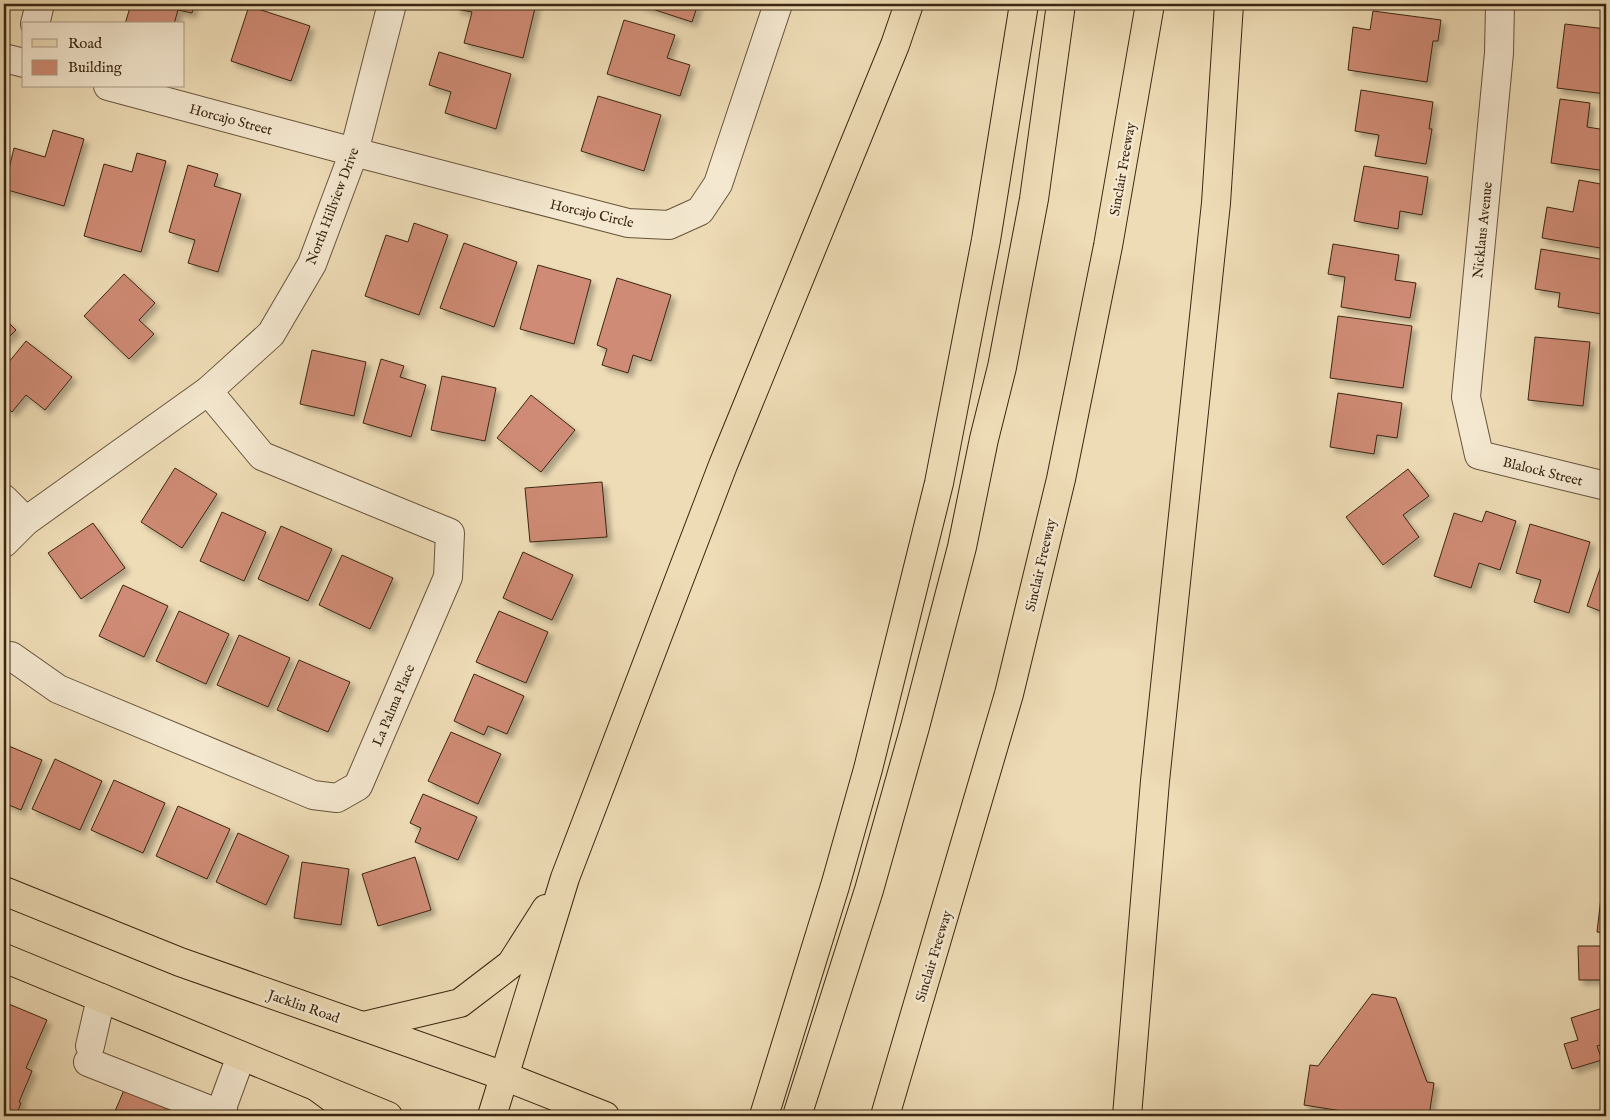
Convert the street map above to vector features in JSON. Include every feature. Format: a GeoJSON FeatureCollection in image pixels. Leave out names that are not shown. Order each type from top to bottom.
{"type":"FeatureCollection","features":[{"type":"Feature","properties":{"kind":"main road"},"geometry":{"type":"LineString","coordinates":[[492,1116],[565,878],[720,474],[895,45],[909,4]]}},
{"type":"Feature","properties":{"kind":"main road"},"geometry":{"type":"LineString","coordinates":[[765,1112],[835,886],[868,769],[939,484],[986,240],[1024,4]]}},
{"type":"Feature","properties":{"kind":"main road"},"geometry":{"type":"LineString","coordinates":[[797,1116],[868,890],[915,727],[962,547],[984,439],[1002,367],[1034,199],[1061,4]]}},
{"type":"Feature","properties":{"kind":"main road","name":"Sinclair Freeway"},"geometry":{"type":"LineString","coordinates":[[885,1116],[1014,675],[1060,479],[1106,255],[1150,4]]}},
{"type":"Feature","properties":{"kind":"main road"},"geometry":{"type":"LineString","coordinates":[[1127,1116],[1155,781],[1216,203],[1229,4]]}},
{"type":"Feature","properties":{"kind":"main road"},"geometry":{"type":"LineString","coordinates":[[363,1026],[460,1003],[510,964],[565,878]]}},
{"type":"Feature","properties":{"kind":"main road","name":"Jacklin Road"},"geometry":{"type":"LineString","coordinates":[[4,891],[180,962],[504,1076],[605,1116]]}},
{"type":"Feature","properties":{"kind":"main road"},"geometry":{"type":"LineString","coordinates":[[4,958],[388,1116]]}},
{"type":"Feature","properties":{"kind":"main road"},"geometry":{"type":"LineString","coordinates":[[317,1087],[356,1116]]}},
{"type":"Feature","properties":{"kind":"street"},"geometry":{"type":"LineString","coordinates":[[36,22],[40,4]]}},
{"type":"Feature","properties":{"kind":"street","name":"North Hillview Drive"},"geometry":{"type":"LineString","coordinates":[[4,542],[26,521],[208,392],[271,334],[312,264],[354,152],[392,4]]}},
{"type":"Feature","properties":{"kind":"street","name":"Horcajo Circle"},"geometry":{"type":"LineString","coordinates":[[354,152],[628,224],[669,225],[700,210],[718,184],[778,4]]}},
{"type":"Feature","properties":{"kind":"street","name":"Nicklaus Avenue"},"geometry":{"type":"LineString","coordinates":[[1479,455],[1466,397],[1500,53],[1500,4]]}},
{"type":"Feature","properties":{"kind":"street"},"geometry":{"type":"LineString","coordinates":[[4,58],[22,62]]}},
{"type":"Feature","properties":{"kind":"street","name":"Horcajo Street"},"geometry":{"type":"LineString","coordinates":[[115,88],[354,152]]}},
{"type":"Feature","properties":{"kind":"street","name":"La Palma Place"},"geometry":{"type":"LineString","coordinates":[[11,656],[58,689],[313,795],[338,798],[358,786],[448,577],[450,533],[262,456],[208,392]]}},
{"type":"Feature","properties":{"kind":"street","name":"Blalock Street"},"geometry":{"type":"LineString","coordinates":[[1479,455],[1606,486]]}},
{"type":"Feature","properties":{"kind":"street"},"geometry":{"type":"LineString","coordinates":[[4,499],[26,521]]}},
{"type":"Feature","properties":{"kind":"street"},"geometry":{"type":"LineString","coordinates":[[101,998],[89,1054],[221,1115],[241,1056]]}},
{"type":"Feature","properties":{"kind":"building"},"geometry":{"type":"Polygon","coordinates":[[[131,4],[194,4],[192,13],[178,10],[175,22],[126,22],[131,4]]]}},
{"type":"Feature","properties":{"kind":"building"},"geometry":{"type":"Polygon","coordinates":[[[457,4],[536,4],[523,58],[464,43],[472,12],[456,9],[457,4]]]}},
{"type":"Feature","properties":{"kind":"building"},"geometry":{"type":"Polygon","coordinates":[[[637,4],[698,4],[692,22],[637,4]]]}},
{"type":"Feature","properties":{"kind":"building"},"geometry":{"type":"Polygon","coordinates":[[[249,6],[310,26],[291,81],[231,61],[249,6]]]}},
{"type":"Feature","properties":{"kind":"building"},"geometry":{"type":"Polygon","coordinates":[[[1373,11],[1441,20],[1438,41],[1433,41],[1427,82],[1348,70],[1353,27],[1370,30],[1373,11]]]}},
{"type":"Feature","properties":{"kind":"building"},"geometry":{"type":"Polygon","coordinates":[[[624,20],[675,35],[667,58],[690,65],[680,96],[607,74],[624,20]]]}},
{"type":"Feature","properties":{"kind":"building"},"geometry":{"type":"Polygon","coordinates":[[[1565,24],[1606,29],[1606,94],[1557,88],[1565,24]]]}},
{"type":"Feature","properties":{"kind":"building"},"geometry":{"type":"Polygon","coordinates":[[[439,52],[511,74],[496,129],[445,113],[451,92],[429,85],[439,52]]]}},
{"type":"Feature","properties":{"kind":"building"},"geometry":{"type":"Polygon","coordinates":[[[1361,90],[1433,102],[1429,129],[1432,129],[1426,164],[1375,156],[1379,135],[1355,131],[1361,90]]]}},
{"type":"Feature","properties":{"kind":"building"},"geometry":{"type":"Polygon","coordinates":[[[598,96],[661,115],[644,171],[581,151],[598,96]]]}},
{"type":"Feature","properties":{"kind":"building"},"geometry":{"type":"Polygon","coordinates":[[[1560,99],[1590,103],[1587,127],[1606,130],[1606,171],[1551,163],[1560,99]]]}},
{"type":"Feature","properties":{"kind":"building"},"geometry":{"type":"Polygon","coordinates":[[[53,130],[84,139],[64,206],[4,189],[14,148],[45,157],[53,130]]]}},
{"type":"Feature","properties":{"kind":"building"},"geometry":{"type":"Polygon","coordinates":[[[137,153],[166,161],[141,252],[84,236],[104,164],[132,172],[137,153]]]}},
{"type":"Feature","properties":{"kind":"building"},"geometry":{"type":"Polygon","coordinates":[[[188,165],[218,174],[214,186],[241,194],[218,272],[188,263],[195,240],[169,232],[188,165]]]}},
{"type":"Feature","properties":{"kind":"building"},"geometry":{"type":"Polygon","coordinates":[[[1364,166],[1428,177],[1422,215],[1400,211],[1398,229],[1354,221],[1364,166]]]}},
{"type":"Feature","properties":{"kind":"building"},"geometry":{"type":"Polygon","coordinates":[[[1579,180],[1606,185],[1606,249],[1542,238],[1547,207],[1573,212],[1579,180]]]}},
{"type":"Feature","properties":{"kind":"building"},"geometry":{"type":"Polygon","coordinates":[[[414,223],[448,235],[419,315],[365,296],[386,235],[408,242],[414,223]]]}},
{"type":"Feature","properties":{"kind":"building"},"geometry":{"type":"Polygon","coordinates":[[[464,243],[517,262],[494,327],[440,308],[464,243]]]}},
{"type":"Feature","properties":{"kind":"building"},"geometry":{"type":"Polygon","coordinates":[[[1333,244],[1399,255],[1395,280],[1416,283],[1410,318],[1341,307],[1345,277],[1328,274],[1333,244]]]}},
{"type":"Feature","properties":{"kind":"building"},"geometry":{"type":"Polygon","coordinates":[[[1541,249],[1606,260],[1606,292],[1602,314],[1558,307],[1560,293],[1535,289],[1541,249]]]}},
{"type":"Feature","properties":{"kind":"building"},"geometry":{"type":"Polygon","coordinates":[[[538,265],[591,280],[574,344],[520,329],[538,265]]]}},
{"type":"Feature","properties":{"kind":"building"},"geometry":{"type":"Polygon","coordinates":[[[124,274],[155,303],[139,320],[154,334],[129,359],[84,316],[124,274]]]}},
{"type":"Feature","properties":{"kind":"building"},"geometry":{"type":"Polygon","coordinates":[[[617,278],[671,295],[651,361],[633,355],[628,373],[602,365],[607,349],[597,345],[617,278]]]}},
{"type":"Feature","properties":{"kind":"building"},"geometry":{"type":"Polygon","coordinates":[[[1338,316],[1412,326],[1403,388],[1330,378],[1338,316]]]}},
{"type":"Feature","properties":{"kind":"building"},"geometry":{"type":"Polygon","coordinates":[[[4,318],[16,330],[4,342],[4,318]]]}},
{"type":"Feature","properties":{"kind":"building"},"geometry":{"type":"Polygon","coordinates":[[[1535,337],[1590,342],[1583,406],[1528,400],[1535,337]]]}},
{"type":"Feature","properties":{"kind":"building"},"geometry":{"type":"Polygon","coordinates":[[[26,341],[72,377],[45,410],[26,395],[12,412],[4,406],[4,368],[26,341]]]}},
{"type":"Feature","properties":{"kind":"building"},"geometry":{"type":"Polygon","coordinates":[[[312,350],[366,362],[354,416],[300,404],[312,350]]]}},
{"type":"Feature","properties":{"kind":"building"},"geometry":{"type":"Polygon","coordinates":[[[381,359],[404,366],[400,377],[426,385],[411,437],[363,423],[381,359]]]}},
{"type":"Feature","properties":{"kind":"building"},"geometry":{"type":"Polygon","coordinates":[[[442,376],[496,388],[485,441],[431,430],[442,376]]]}},
{"type":"Feature","properties":{"kind":"building"},"geometry":{"type":"Polygon","coordinates":[[[1338,393],[1402,403],[1397,438],[1377,435],[1374,454],[1330,447],[1338,393]]]}},
{"type":"Feature","properties":{"kind":"building"},"geometry":{"type":"Polygon","coordinates":[[[531,395],[575,430],[541,472],[497,438],[531,395]]]}},
{"type":"Feature","properties":{"kind":"building"},"geometry":{"type":"Polygon","coordinates":[[[175,468],[217,494],[182,548],[141,522],[175,468]]]}},
{"type":"Feature","properties":{"kind":"building"},"geometry":{"type":"Polygon","coordinates":[[[1408,469],[1429,496],[1403,515],[1419,537],[1383,565],[1346,517],[1408,469]]]}},
{"type":"Feature","properties":{"kind":"building"},"geometry":{"type":"Polygon","coordinates":[[[602,482],[607,537],[530,542],[525,488],[602,482]]]}},
{"type":"Feature","properties":{"kind":"building"},"geometry":{"type":"Polygon","coordinates":[[[1486,511],[1516,521],[1500,570],[1479,563],[1471,588],[1434,576],[1454,513],[1482,522],[1486,511]]]}},
{"type":"Feature","properties":{"kind":"building"},"geometry":{"type":"Polygon","coordinates":[[[222,512],[266,532],[244,581],[200,561],[222,512]]]}},
{"type":"Feature","properties":{"kind":"building"},"geometry":{"type":"Polygon","coordinates":[[[93,523],[125,568],[81,599],[48,553],[93,523]]]}},
{"type":"Feature","properties":{"kind":"building"},"geometry":{"type":"Polygon","coordinates":[[[1530,524],[1590,542],[1569,613],[1534,602],[1541,580],[1516,573],[1530,524]]]}},
{"type":"Feature","properties":{"kind":"building"},"geometry":{"type":"Polygon","coordinates":[[[281,526],[332,549],[308,601],[258,579],[281,526]]]}},
{"type":"Feature","properties":{"kind":"building"},"geometry":{"type":"Polygon","coordinates":[[[523,552],[573,575],[552,620],[503,598],[523,552]]]}},
{"type":"Feature","properties":{"kind":"building"},"geometry":{"type":"Polygon","coordinates":[[[342,555],[393,578],[370,629],[319,605],[342,555]]]}},
{"type":"Feature","properties":{"kind":"building"},"geometry":{"type":"Polygon","coordinates":[[[1601,566],[1606,568],[1606,613],[1587,606],[1601,566]]]}},
{"type":"Feature","properties":{"kind":"building"},"geometry":{"type":"Polygon","coordinates":[[[123,585],[168,606],[144,657],[99,636],[123,585]]]}},
{"type":"Feature","properties":{"kind":"building"},"geometry":{"type":"Polygon","coordinates":[[[179,611],[229,634],[206,684],[156,661],[179,611]]]}},
{"type":"Feature","properties":{"kind":"building"},"geometry":{"type":"Polygon","coordinates":[[[499,611],[548,632],[526,683],[476,662],[499,611]]]}},
{"type":"Feature","properties":{"kind":"building"},"geometry":{"type":"Polygon","coordinates":[[[239,635],[290,658],[268,707],[217,685],[239,635]]]}},
{"type":"Feature","properties":{"kind":"building"},"geometry":{"type":"Polygon","coordinates":[[[299,660],[350,682],[328,732],[277,710],[299,660]]]}},
{"type":"Feature","properties":{"kind":"building"},"geometry":{"type":"Polygon","coordinates":[[[474,674],[524,696],[507,734],[488,726],[484,735],[454,721],[474,674]]]}},
{"type":"Feature","properties":{"kind":"building"},"geometry":{"type":"Polygon","coordinates":[[[451,732],[501,754],[478,804],[428,781],[451,732]]]}},
{"type":"Feature","properties":{"kind":"building"},"geometry":{"type":"Polygon","coordinates":[[[4,744],[42,760],[21,810],[4,803],[4,744]]]}},
{"type":"Feature","properties":{"kind":"building"},"geometry":{"type":"Polygon","coordinates":[[[55,759],[102,781],[80,830],[32,809],[55,759]]]}},
{"type":"Feature","properties":{"kind":"building"},"geometry":{"type":"Polygon","coordinates":[[[114,780],[165,803],[143,853],[91,830],[114,780]]]}},
{"type":"Feature","properties":{"kind":"building"},"geometry":{"type":"Polygon","coordinates":[[[423,794],[477,817],[458,860],[415,842],[421,828],[410,823],[423,794]]]}},
{"type":"Feature","properties":{"kind":"building"},"geometry":{"type":"Polygon","coordinates":[[[178,806],[230,829],[207,879],[156,856],[178,806]]]}},
{"type":"Feature","properties":{"kind":"building"},"geometry":{"type":"Polygon","coordinates":[[[238,833],[289,856],[266,905],[216,882],[238,833]]]}},
{"type":"Feature","properties":{"kind":"building"},"geometry":{"type":"Polygon","coordinates":[[[415,857],[431,910],[378,926],[362,874],[415,857]]]}},
{"type":"Feature","properties":{"kind":"building"},"geometry":{"type":"Polygon","coordinates":[[[302,862],[349,869],[341,925],[294,918],[302,862]]]}},
{"type":"Feature","properties":{"kind":"building"},"geometry":{"type":"Polygon","coordinates":[[[1602,889],[1606,889],[1606,933],[1597,932],[1602,889]]]}},
{"type":"Feature","properties":{"kind":"building"},"geometry":{"type":"Polygon","coordinates":[[[1578,946],[1606,946],[1606,980],[1579,980],[1578,946]]]}},
{"type":"Feature","properties":{"kind":"building"},"geometry":{"type":"Polygon","coordinates":[[[1372,994],[1396,998],[1427,1082],[1434,1083],[1429,1116],[1348,1116],[1348,1112],[1304,1105],[1310,1065],[1318,1066],[1372,994]]]}},
{"type":"Feature","properties":{"kind":"building"},"geometry":{"type":"Polygon","coordinates":[[[4,1002],[47,1020],[26,1068],[32,1071],[19,1102],[21,1103],[16,1116],[4,1116],[4,1002]]]}},
{"type":"Feature","properties":{"kind":"building"},"geometry":{"type":"Polygon","coordinates":[[[1606,1007],[1606,1043],[1597,1046],[1602,1060],[1572,1069],[1564,1044],[1578,1040],[1571,1018],[1606,1007]]]}},
{"type":"Feature","properties":{"kind":"building"},"geometry":{"type":"Polygon","coordinates":[[[124,1090],[184,1116],[113,1116],[124,1090]]]}}]}
